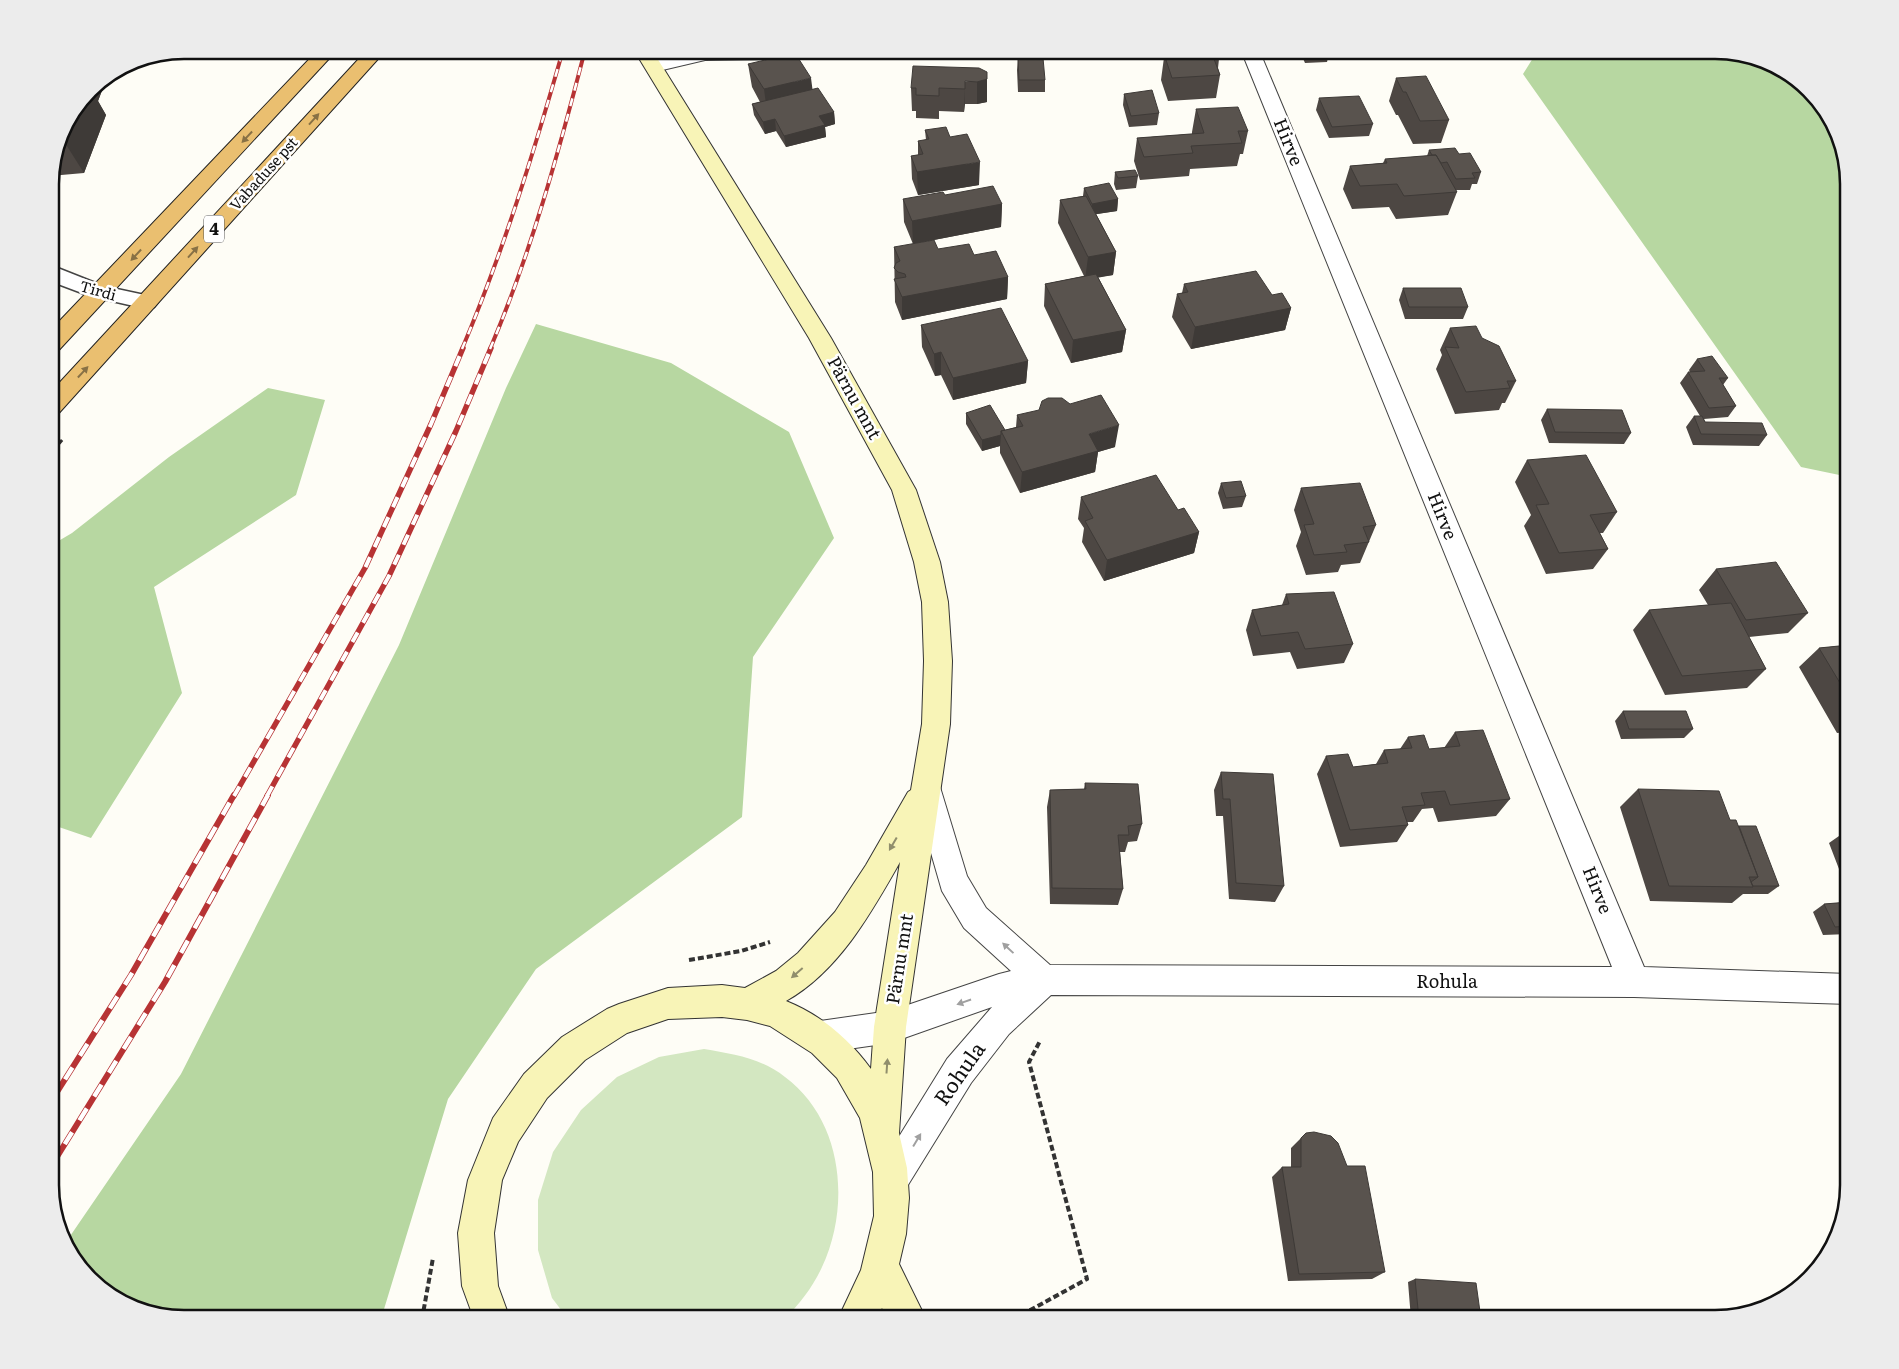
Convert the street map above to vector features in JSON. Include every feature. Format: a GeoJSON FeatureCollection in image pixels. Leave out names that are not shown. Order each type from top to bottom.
{"type":"FeatureCollection","features":[{"type":"Feature","properties":{"kind":"highway","name":"4"},"geometry":{"type":"LineString","coordinates":[[59,336],[101,294],[320,59]]}},
{"type":"Feature","properties":{"kind":"highway","name":"Vabaduse pst"},"geometry":{"type":"LineString","coordinates":[[59,398],[369,59]]}},
{"type":"Feature","properties":{"kind":"main road","name":"Pärnu mnt"},"geometry":{"type":"LineString","coordinates":[[649,59],[820,338],[904,490],[927,562],[935,602],[938,661],[936,724],[890,1027],[883,1132]]}},
{"type":"Feature","properties":{"kind":"main road","name":"Pärnu mnt"},"geometry":{"type":"LineString","coordinates":[[747,1004],[787,982],[818,956],[840,931],[926,786]]}},
{"type":"Feature","properties":{"kind":"main road"},"geometry":{"type":"LineString","coordinates":[[482,1309],[476,1257],[478,1213],[486,1174],[501,1137],[522,1102],[548,1070],[584,1040],[624,1018],[662,1004],[700,999],[747,1004],[785,1016],[820,1037],[844,1060],[864,1088],[883,1132],[891,1181],[890,1222],[882,1264],[862,1310]]}},
{"type":"Feature","properties":{"kind":"main road"},"geometry":{"type":"LineString","coordinates":[[882,1264],[901,1310]]}},
{"type":"Feature","properties":{"kind":"street","name":"Hirve"},"geometry":{"type":"LineString","coordinates":[[1254,59],[1634,982]]}},
{"type":"Feature","properties":{"kind":"street"},"geometry":{"type":"LineString","coordinates":[[926,786],[954,881],[975,918],[1044,980]]}},
{"type":"Feature","properties":{"kind":"street","name":"Rohula"},"geometry":{"type":"LineString","coordinates":[[891,1181],[959,1070],[998,1023],[1044,980]]}},
{"type":"Feature","properties":{"kind":"street","name":"Rohula"},"geometry":{"type":"LineString","coordinates":[[820,1037],[890,1027],[999,989],[1044,980],[1634,982],[1840,989]]}},
{"type":"Feature","properties":{"kind":"lane","name":"Tirdi"},"geometry":{"type":"LineString","coordinates":[[59,276],[101,294],[148,302]]}},
{"type":"Feature","properties":{"kind":"path"},"geometry":{"type":"LineString","coordinates":[[1030,1310],[1087,1278],[1030,1062],[1041,1039]]}},
{"type":"Feature","properties":{"kind":"green space"},"geometry":{"type":"Polygon","coordinates":[[[1532,59],[1731,60],[1755,65],[1770,72],[1804,95],[1819,114],[1827,129],[1834,144],[1839,168],[1840,475],[1801,467],[1523,74],[1532,59]]]}},
{"type":"Feature","properties":{"kind":"green space"},"geometry":{"type":"Polygon","coordinates":[[[536,324],[671,363],[789,432],[834,538],[753,657],[742,817],[536,969],[448,1099],[384,1310],[184,1310],[144,1304],[121,1293],[101,1279],[80,1255],[70,1236],[181,1074],[399,645],[506,388],[536,324]]]}},
{"type":"Feature","properties":{"kind":"green space"},"geometry":{"type":"Polygon","coordinates":[[[268,388],[325,400],[296,495],[154,587],[182,693],[91,838],[59,827],[59,541],[72,533],[169,457],[268,388]]]}},
{"type":"Feature","properties":{"kind":"green space"},"geometry":{"type":"Polygon","coordinates":[[[704,1049],[756,1061],[785,1077],[804,1095],[819,1116],[830,1140],[836,1165],[837,1217],[831,1243],[822,1267],[806,1295],[793,1310],[561,1310],[552,1298],[538,1250],[538,1200],[553,1152],[581,1110],[617,1077],[659,1057],[704,1049]]]}},
{"type":"Feature","properties":{"kind":"building"},"geometry":{"type":"Polygon","coordinates":[[[769,59],[799,59],[811,78],[764,89],[748,64],[769,59]]]}},
{"type":"Feature","properties":{"kind":"building"},"geometry":{"type":"Polygon","coordinates":[[[1018,59],[1043,59],[1045,80],[1019,80],[1018,59]]]}},
{"type":"Feature","properties":{"kind":"building"},"geometry":{"type":"Polygon","coordinates":[[[1166,59],[1214,59],[1220,75],[1172,78],[1166,59]]]}},
{"type":"Feature","properties":{"kind":"building"},"geometry":{"type":"Polygon","coordinates":[[[913,66],[979,68],[987,72],[987,79],[977,82],[965,81],[965,89],[939,88],[939,96],[916,95],[916,88],[911,88],[913,66]]]}},
{"type":"Feature","properties":{"kind":"building"},"geometry":{"type":"Polygon","coordinates":[[[1426,76],[1449,120],[1420,121],[1406,92],[1403,92],[1396,78],[1426,76]]]}},
{"type":"Feature","properties":{"kind":"building"},"geometry":{"type":"Polygon","coordinates":[[[818,88],[834,112],[819,116],[825,125],[784,136],[775,119],[763,122],[752,104],[818,88]]]}},
{"type":"Feature","properties":{"kind":"building"},"geometry":{"type":"Polygon","coordinates":[[[1152,90],[1159,113],[1131,116],[1124,94],[1152,90]]]}},
{"type":"Feature","properties":{"kind":"building"},"geometry":{"type":"Polygon","coordinates":[[[1359,96],[1373,124],[1332,127],[1319,98],[1359,96]]]}},
{"type":"Feature","properties":{"kind":"building"},"geometry":{"type":"Polygon","coordinates":[[[1238,107],[1248,131],[1238,131],[1242,143],[1191,146],[1193,153],[1144,157],[1137,138],[1204,133],[1196,109],[1238,107]]]}},
{"type":"Feature","properties":{"kind":"building"},"geometry":{"type":"Polygon","coordinates":[[[946,127],[950,137],[967,134],[980,162],[917,172],[911,156],[923,154],[918,141],[929,139],[925,130],[946,127]]]}},
{"type":"Feature","properties":{"kind":"building"},"geometry":{"type":"Polygon","coordinates":[[[1455,148],[1459,154],[1470,153],[1481,172],[1472,173],[1475,178],[1456,179],[1447,162],[1441,163],[1436,155],[1432,155],[1429,150],[1455,148]]]}},
{"type":"Feature","properties":{"kind":"building"},"geometry":{"type":"Polygon","coordinates":[[[1436,155],[1457,192],[1404,196],[1397,184],[1360,186],[1350,166],[1387,163],[1385,159],[1436,155]]]}},
{"type":"Feature","properties":{"kind":"building"},"geometry":{"type":"Polygon","coordinates":[[[1135,170],[1138,176],[1118,178],[1115,172],[1135,170]]]}},
{"type":"Feature","properties":{"kind":"building"},"geometry":{"type":"Polygon","coordinates":[[[1109,183],[1118,199],[1092,204],[1084,188],[1109,183]]]}},
{"type":"Feature","properties":{"kind":"building"},"geometry":{"type":"Polygon","coordinates":[[[993,186],[1002,204],[912,221],[903,199],[943,192],[945,195],[993,186]]]}},
{"type":"Feature","properties":{"kind":"building"},"geometry":{"type":"Polygon","coordinates":[[[1086,196],[1116,252],[1088,257],[1060,200],[1086,196]]]}},
{"type":"Feature","properties":{"kind":"building"},"geometry":{"type":"Polygon","coordinates":[[[934,240],[938,249],[969,244],[974,255],[996,251],[1008,277],[902,297],[894,279],[906,277],[905,274],[898,272],[894,268],[896,263],[900,261],[894,247],[934,240]]]}},
{"type":"Feature","properties":{"kind":"building"},"geometry":{"type":"Polygon","coordinates":[[[1256,271],[1272,295],[1282,293],[1291,308],[1195,327],[1177,294],[1188,292],[1184,284],[1256,271]]]}},
{"type":"Feature","properties":{"kind":"building"},"geometry":{"type":"Polygon","coordinates":[[[1096,274],[1126,330],[1073,340],[1045,284],[1096,274]]]}},
{"type":"Feature","properties":{"kind":"building"},"geometry":{"type":"Polygon","coordinates":[[[1403,288],[1461,288],[1468,307],[1409,307],[1403,288]]]}},
{"type":"Feature","properties":{"kind":"building"},"geometry":{"type":"Polygon","coordinates":[[[1001,308],[1028,361],[953,378],[941,352],[934,354],[921,325],[1001,308]]]}},
{"type":"Feature","properties":{"kind":"building"},"geometry":{"type":"Polygon","coordinates":[[[1476,326],[1482,338],[1499,346],[1516,381],[1507,381],[1510,388],[1466,392],[1445,347],[1459,348],[1450,328],[1476,326]]]}},
{"type":"Feature","properties":{"kind":"building"},"geometry":{"type":"Polygon","coordinates":[[[1712,356],[1728,378],[1719,378],[1736,406],[1709,408],[1688,372],[1705,371],[1697,359],[1712,356]]]}},
{"type":"Feature","properties":{"kind":"building"},"geometry":{"type":"Polygon","coordinates":[[[1101,395],[1119,425],[1089,434],[1098,451],[1022,472],[1001,431],[1023,426],[1017,415],[1039,410],[1042,401],[1048,398],[1062,398],[1070,404],[1101,395]]]}},
{"type":"Feature","properties":{"kind":"building"},"geometry":{"type":"Polygon","coordinates":[[[990,405],[1005,430],[1001,431],[1001,435],[982,440],[966,413],[990,405]]]}},
{"type":"Feature","properties":{"kind":"building"},"geometry":{"type":"Polygon","coordinates":[[[1547,409],[1622,410],[1631,433],[1555,432],[1547,409]]]}},
{"type":"Feature","properties":{"kind":"building"},"geometry":{"type":"Polygon","coordinates":[[[1694,416],[1702,416],[1705,422],[1762,423],[1767,435],[1701,434],[1694,416]]]}},
{"type":"Feature","properties":{"kind":"building"},"geometry":{"type":"Polygon","coordinates":[[[1586,455],[1617,512],[1590,515],[1608,549],[1559,553],[1536,505],[1549,504],[1527,460],[1586,455]]]}},
{"type":"Feature","properties":{"kind":"building"},"geometry":{"type":"Polygon","coordinates":[[[1156,475],[1178,510],[1184,508],[1199,532],[1107,560],[1085,521],[1093,518],[1081,497],[1156,475]]]}},
{"type":"Feature","properties":{"kind":"building"},"geometry":{"type":"Polygon","coordinates":[[[1241,481],[1246,496],[1226,498],[1221,483],[1241,481]]]}},
{"type":"Feature","properties":{"kind":"building"},"geometry":{"type":"Polygon","coordinates":[[[1360,483],[1376,525],[1363,527],[1369,542],[1344,545],[1347,552],[1314,555],[1304,525],[1314,524],[1301,488],[1360,483]]]}},
{"type":"Feature","properties":{"kind":"building"},"geometry":{"type":"Polygon","coordinates":[[[1776,562],[1808,613],[1746,620],[1716,569],[1776,562]]]}},
{"type":"Feature","properties":{"kind":"building"},"geometry":{"type":"Polygon","coordinates":[[[1334,592],[1353,644],[1305,649],[1298,632],[1261,636],[1252,610],[1289,604],[1286,594],[1334,592]]]}},
{"type":"Feature","properties":{"kind":"building"},"geometry":{"type":"Polygon","coordinates":[[[1731,603],[1766,669],[1682,676],[1649,610],[1731,603]]]}},
{"type":"Feature","properties":{"kind":"building"},"geometry":{"type":"Polygon","coordinates":[[[1840,646],[1840,683],[1819,648],[1840,646]]]}},
{"type":"Feature","properties":{"kind":"building"},"geometry":{"type":"Polygon","coordinates":[[[1623,711],[1686,711],[1693,729],[1629,729],[1623,711]]]}},
{"type":"Feature","properties":{"kind":"building"},"geometry":{"type":"Polygon","coordinates":[[[1483,730],[1510,799],[1450,805],[1445,791],[1421,793],[1425,805],[1402,807],[1408,825],[1350,830],[1326,756],[1348,754],[1353,767],[1388,763],[1384,750],[1412,748],[1408,737],[1424,735],[1429,749],[1460,746],[1455,732],[1483,730]]]}},
{"type":"Feature","properties":{"kind":"building"},"geometry":{"type":"Polygon","coordinates":[[[1221,772],[1273,774],[1284,886],[1236,883],[1230,799],[1223,799],[1221,772]]]}},
{"type":"Feature","properties":{"kind":"building"},"geometry":{"type":"Polygon","coordinates":[[[1085,783],[1138,784],[1142,824],[1128,826],[1129,835],[1118,835],[1123,889],[1052,888],[1050,790],[1086,789],[1085,783]]]}},
{"type":"Feature","properties":{"kind":"building"},"geometry":{"type":"Polygon","coordinates":[[[1638,789],[1719,791],[1730,820],[1736,820],[1758,877],[1749,877],[1753,887],[1669,886],[1638,789]]]}},
{"type":"Feature","properties":{"kind":"building"},"geometry":{"type":"Polygon","coordinates":[[[1739,826],[1756,826],[1779,886],[1753,886],[1751,882],[1758,877],[1739,826]]]}},
{"type":"Feature","properties":{"kind":"building"},"geometry":{"type":"Polygon","coordinates":[[[1840,903],[1840,927],[1835,927],[1824,904],[1840,903]]]}},
{"type":"Feature","properties":{"kind":"building"},"geometry":{"type":"Polygon","coordinates":[[[1314,1132],[1331,1136],[1338,1143],[1347,1166],[1365,1166],[1385,1272],[1299,1274],[1282,1167],[1301,1167],[1301,1138],[1306,1133],[1314,1132]]]}},
{"type":"Feature","properties":{"kind":"building"},"geometry":{"type":"Polygon","coordinates":[[[1415,1279],[1476,1283],[1480,1310],[1418,1310],[1415,1279]]]}},
{"type":"Feature","properties":{"kind":"railway"},"geometry":{"type":"LineString","coordinates":[[462,349],[491,276],[517,201],[560,59]]}},
{"type":"Feature","properties":{"kind":"railway"},"geometry":{"type":"LineString","coordinates":[[490,349],[531,239],[565,126],[583,59]]}},
{"type":"Feature","properties":{"kind":"railway"},"geometry":{"type":"LineString","coordinates":[[234,796],[365,568],[431,424],[463,348]]}},
{"type":"Feature","properties":{"kind":"railway"},"geometry":{"type":"LineString","coordinates":[[267,796],[389,576],[456,431],[491,348]]}},
{"type":"Feature","properties":{"kind":"railway"},"geometry":{"type":"LineString","coordinates":[[59,1089],[131,975],[234,795]]}},
{"type":"Feature","properties":{"kind":"railway"},"geometry":{"type":"LineString","coordinates":[[59,1153],[165,982],[268,795]]}}]}
